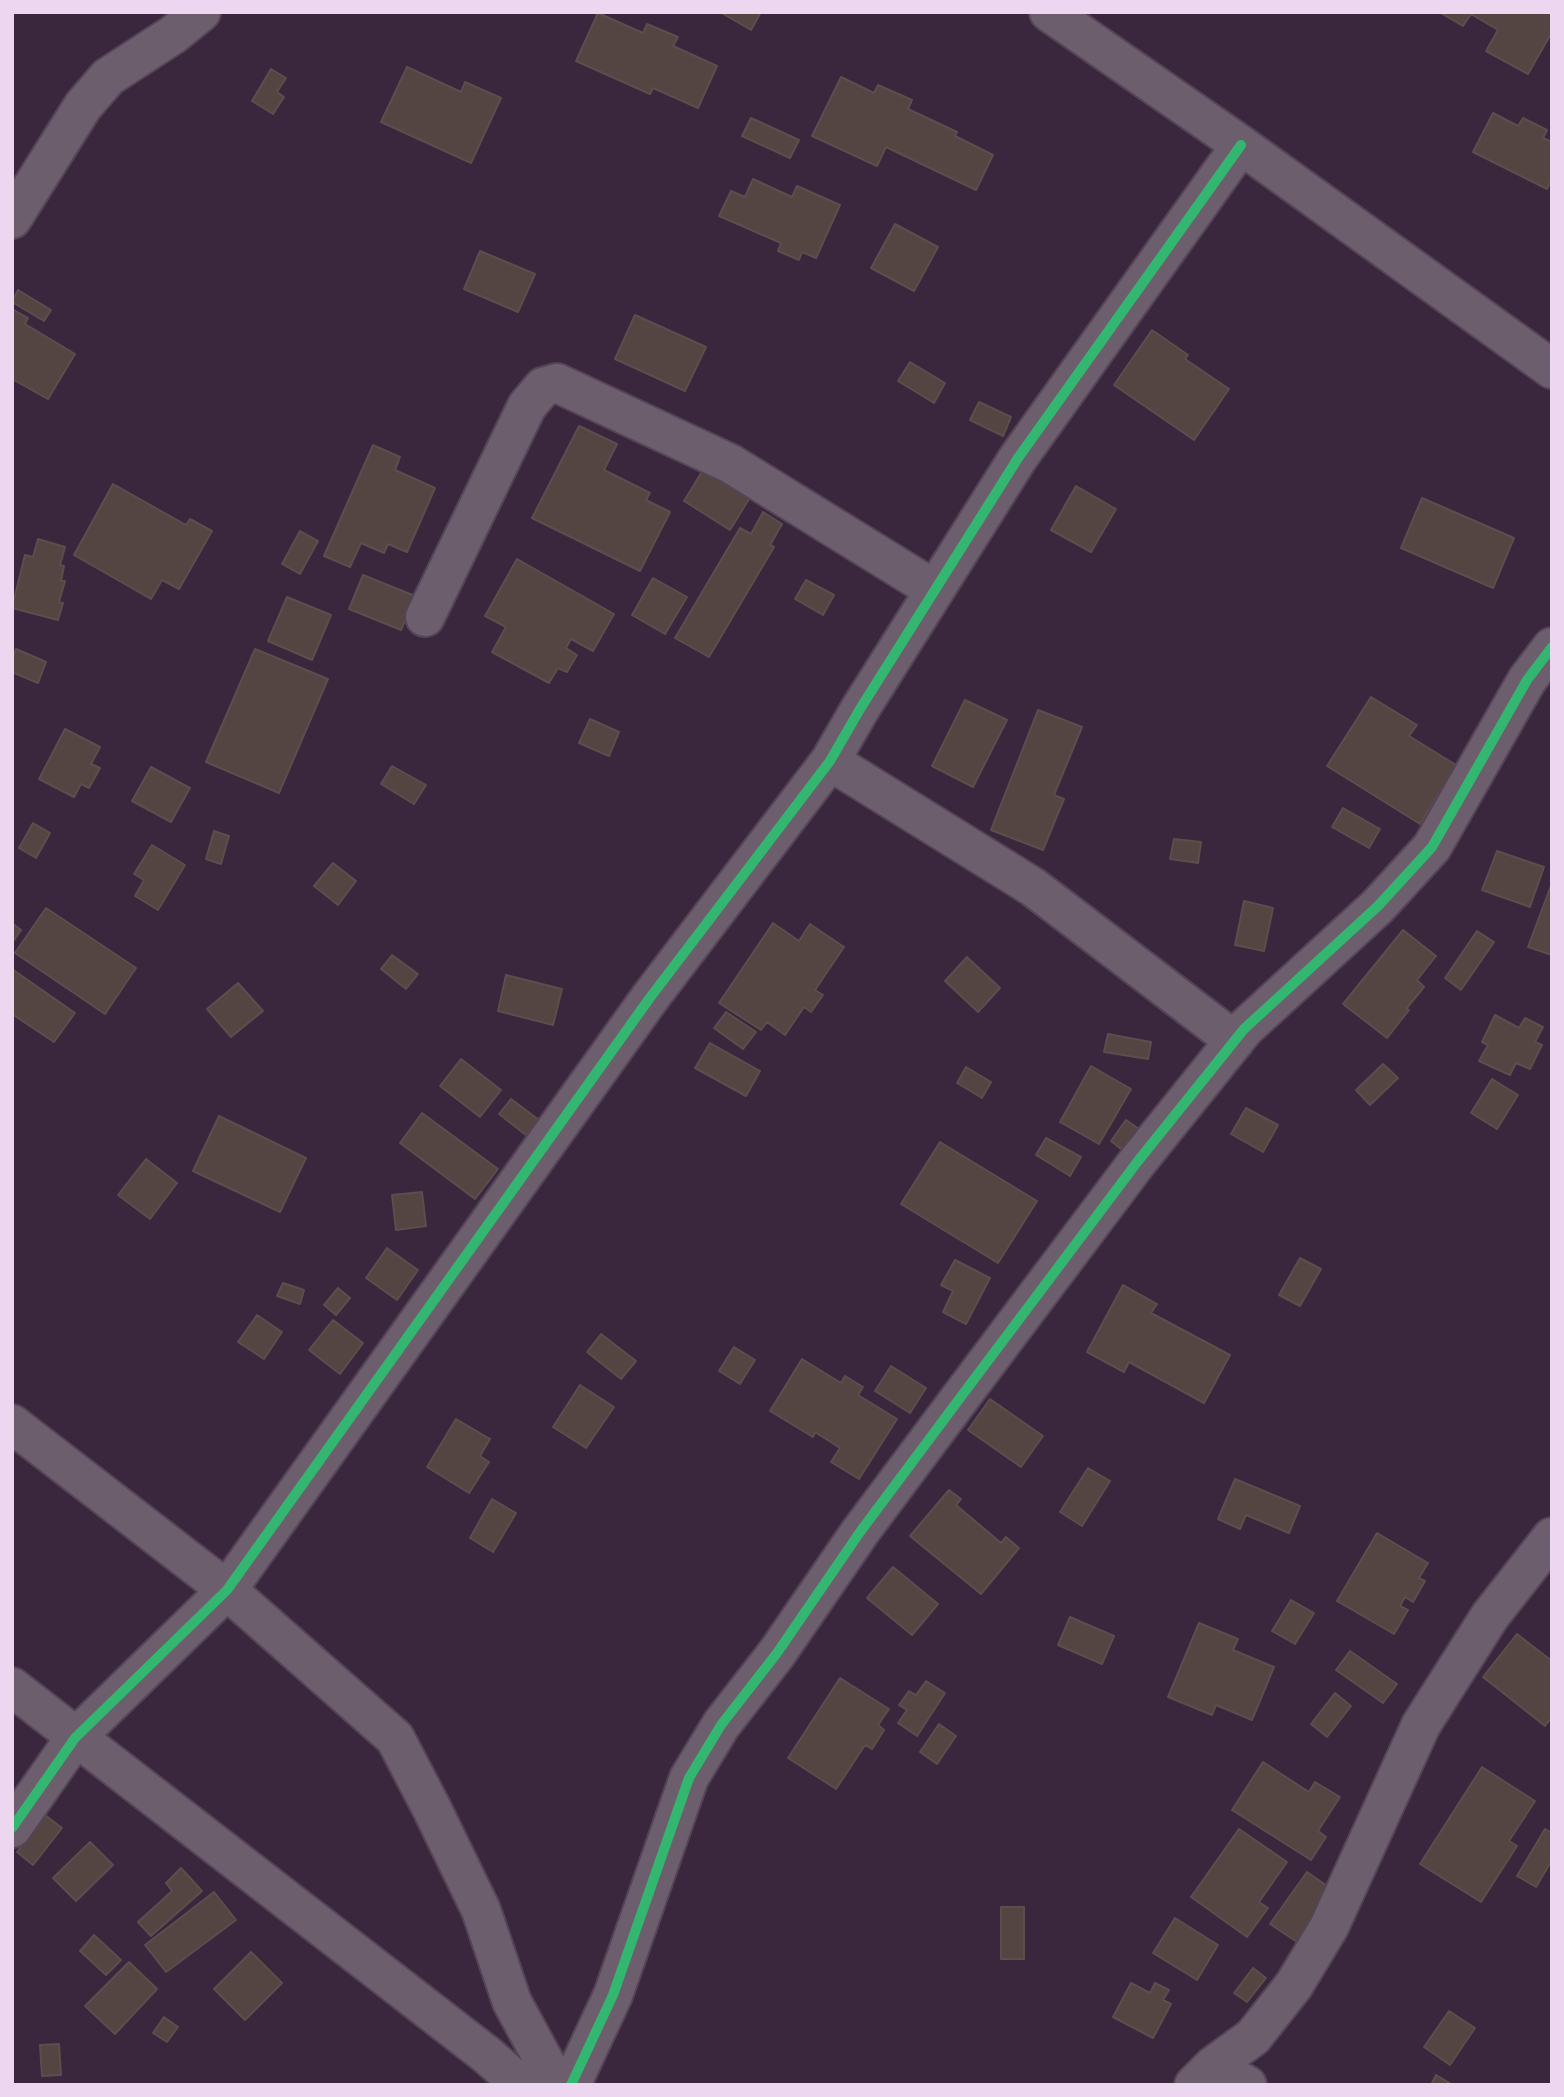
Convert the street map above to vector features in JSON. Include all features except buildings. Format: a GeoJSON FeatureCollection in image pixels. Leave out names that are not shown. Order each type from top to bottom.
{"type":"FeatureCollection","features":[{"type":"Feature","properties":{"kind":"street"},"geometry":{"type":"LineString","coordinates":[[12,219],[83,106],[108,77],[174,34],[201,12]]}},
{"type":"Feature","properties":{"kind":"street"},"geometry":{"type":"LineString","coordinates":[[1049,12],[1241,145],[1552,369]]}},
{"type":"Feature","properties":{"kind":"street"},"geometry":{"type":"LineString","coordinates":[[12,1828],[75,1738],[227,1590],[649,999],[830,761],[1018,458],[1241,145]]}},
{"type":"Feature","properties":{"kind":"street"},"geometry":{"type":"LineString","coordinates":[[425,617],[527,406],[543,387],[556,383],[731,464],[935,590]]}},
{"type":"Feature","properties":{"kind":"street"},"geometry":{"type":"LineString","coordinates":[[571,2085],[613,1995],[689,1778],[721,1725],[777,1653],[859,1532],[1138,1161],[1244,1029],[1378,906],[1432,847],[1527,680],[1552,647]]}},
{"type":"Feature","properties":{"kind":"street"},"geometry":{"type":"LineString","coordinates":[[830,761],[1033,887],[1235,1041]]}},
{"type":"Feature","properties":{"kind":"street"},"geometry":{"type":"LineString","coordinates":[[12,1424],[227,1590],[395,1738],[481,1910],[512,2002],[558,2085]]}},
{"type":"Feature","properties":{"kind":"street"},"geometry":{"type":"LineString","coordinates":[[1204,2075],[1253,2037],[1294,1985],[1329,1927],[1420,1725],[1490,1616],[1552,1537]]}},
{"type":"Feature","properties":{"kind":"street"},"geometry":{"type":"LineString","coordinates":[[12,1687],[522,2085]]}},
{"type":"Feature","properties":{"kind":"street"},"geometry":{"type":"LineString","coordinates":[[1204,2075],[1247,2085]]}},
{"type":"Feature","properties":{"kind":"cycle path"},"geometry":{"type":"LineString","coordinates":[[12,1828],[75,1738],[227,1590],[649,999],[830,761],[1018,458],[1241,145]]}},
{"type":"Feature","properties":{"kind":"cycle path"},"geometry":{"type":"LineString","coordinates":[[571,2085],[613,1995],[689,1778],[721,1725],[777,1653],[860,1532],[1138,1161],[1244,1029],[1378,906],[1432,847],[1527,680],[1552,647]]}}]}
